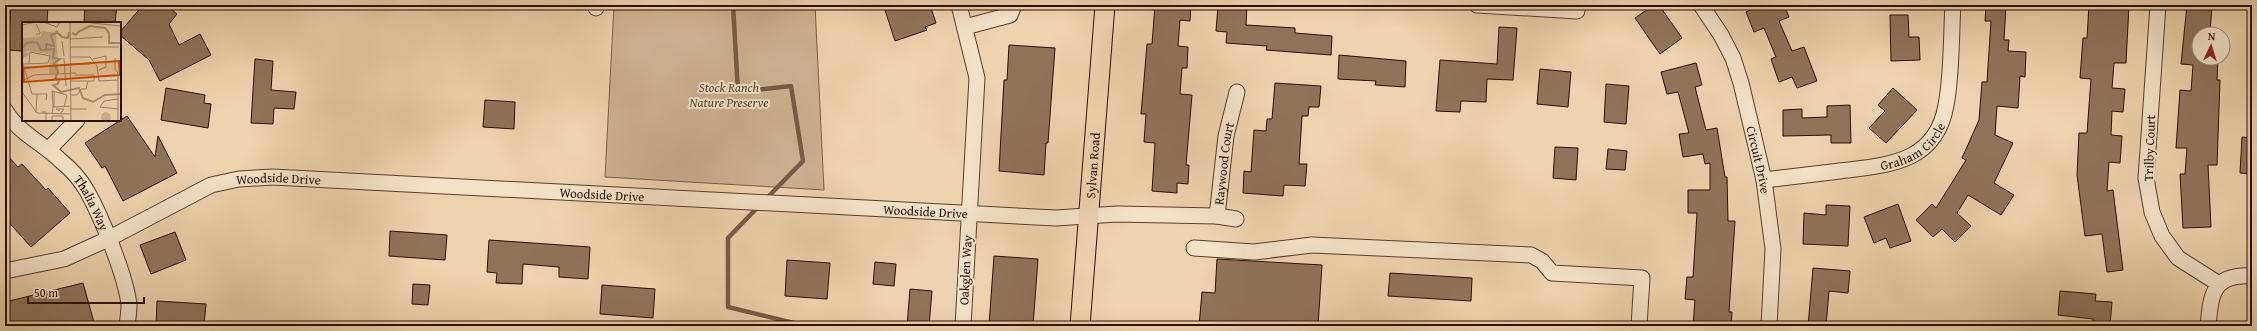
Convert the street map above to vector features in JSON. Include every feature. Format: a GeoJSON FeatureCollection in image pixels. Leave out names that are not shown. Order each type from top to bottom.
{"type":"FeatureCollection","features":[{"type":"Feature","properties":{"kind":"main road","name":"Sylvan Road"},"geometry":{"type":"LineString","coordinates":[[1080,326],[1105,5]]}},
{"type":"Feature","properties":{"kind":"street","name":"Oakglen Way"},"geometry":{"type":"LineString","coordinates":[[959,5],[977,78],[968,214],[963,326]]}},
{"type":"Feature","properties":{"kind":"street"},"geometry":{"type":"LineString","coordinates":[[965,27],[1010,15],[1014,5]]}},
{"type":"Feature","properties":{"kind":"street"},"geometry":{"type":"LineString","coordinates":[[1477,5],[1577,11]]}},
{"type":"Feature","properties":{"kind":"street","name":"Circuit Drive"},"geometry":{"type":"LineString","coordinates":[[1701,5],[1721,35],[1733,58],[1741,83],[1764,180],[1773,249],[1769,326]]}},
{"type":"Feature","properties":{"kind":"street","name":"Graham Circle"},"geometry":{"type":"LineString","coordinates":[[1764,180],[1888,165],[1905,160],[1924,146],[1939,127],[1947,105],[1953,5]]}},
{"type":"Feature","properties":{"kind":"street","name":"Trilby Court"},"geometry":{"type":"LineString","coordinates":[[2158,5],[2146,178],[2152,212],[2162,236],[2178,258],[2219,284]]}},
{"type":"Feature","properties":{"kind":"street","name":"Raywood Court"},"geometry":{"type":"LineString","coordinates":[[1236,219],[1218,216],[1226,136],[1237,92]]}},
{"type":"Feature","properties":{"kind":"street","name":"Thalia Way"},"geometry":{"type":"LineString","coordinates":[[5,110],[9,118],[27,136],[49,149],[72,170],[87,190],[126,286],[129,306],[127,326]]}},
{"type":"Feature","properties":{"kind":"street"},"geometry":{"type":"LineString","coordinates":[[49,149],[76,121]]}},
{"type":"Feature","properties":{"kind":"street","name":"Woodside Drive"},"geometry":{"type":"LineString","coordinates":[[5,271],[64,259],[108,239],[211,185],[239,179],[273,177],[745,203],[1056,218],[1117,214],[1218,216]]}},
{"type":"Feature","properties":{"kind":"street"},"geometry":{"type":"LineString","coordinates":[[1194,248],[1254,252],[1312,245],[1531,255],[1542,262],[1552,273],[1642,278],[1639,326]]}},
{"type":"Feature","properties":{"kind":"street"},"geometry":{"type":"LineString","coordinates":[[2208,326],[2211,297],[2219,284],[2234,275],[2252,276]]}},
{"type":"Feature","properties":{"kind":"green space","name":"Stock Ranch Nature Preserve"},"geometry":{"type":"Polygon","coordinates":[[[614,5],[815,5],[824,190],[605,177],[614,5]]]}},
{"type":"Feature","properties":{"kind":"building"},"geometry":{"type":"Polygon","coordinates":[[[11,5],[48,5],[47,22],[22,22],[22,51],[8,50],[11,5]]]}},
{"type":"Feature","properties":{"kind":"building"},"geometry":{"type":"Polygon","coordinates":[[[117,5],[115,22],[84,22],[85,6],[117,5]]]}},
{"type":"Feature","properties":{"kind":"building"},"geometry":{"type":"Polygon","coordinates":[[[143,5],[166,5],[177,14],[169,24],[179,45],[200,34],[211,55],[160,81],[149,60],[121,36],[121,31],[143,5]]]}},
{"type":"Feature","properties":{"kind":"building"},"geometry":{"type":"Polygon","coordinates":[[[901,5],[930,5],[936,23],[925,27],[927,30],[895,41],[885,10],[901,5]]]}},
{"type":"Feature","properties":{"kind":"building"},"geometry":{"type":"Polygon","coordinates":[[[1155,5],[1191,5],[1190,21],[1180,20],[1178,46],[1188,47],[1187,68],[1182,68],[1180,94],[1192,95],[1186,165],[1189,165],[1188,184],[1177,183],[1177,193],[1152,191],[1155,143],[1144,142],[1146,114],[1141,114],[1147,44],[1152,44],[1155,5]]]}},
{"type":"Feature","properties":{"kind":"building"},"geometry":{"type":"Polygon","coordinates":[[[1218,5],[1247,5],[1246,25],[1295,28],[1295,33],[1332,36],[1331,55],[1266,50],[1267,46],[1226,43],[1227,32],[1216,31],[1218,5]]]}},
{"type":"Feature","properties":{"kind":"building"},"geometry":{"type":"Polygon","coordinates":[[[1654,5],[1659,5],[1682,38],[1660,54],[1635,18],[1654,5]]]}},
{"type":"Feature","properties":{"kind":"building"},"geometry":{"type":"Polygon","coordinates":[[[1762,5],[1784,5],[1789,17],[1779,21],[1792,51],[1804,47],[1817,81],[1797,88],[1792,77],[1779,82],[1771,59],[1776,57],[1764,28],[1754,32],[1746,12],[1762,5]]]}},
{"type":"Feature","properties":{"kind":"building"},"geometry":{"type":"Polygon","coordinates":[[[1986,5],[2006,5],[2004,40],[2009,40],[2008,51],[2026,52],[2025,77],[2020,76],[2018,108],[1997,106],[1995,135],[2013,143],[1994,183],[2014,195],[2001,215],[1968,195],[1957,213],[1971,226],[1955,242],[1942,229],[1933,237],[1916,220],[1932,204],[1936,208],[1966,160],[1962,158],[1979,120],[1982,82],[1987,82],[1991,21],[1985,21],[1986,5]]]}},
{"type":"Feature","properties":{"kind":"building"},"geometry":{"type":"Polygon","coordinates":[[[2089,5],[2129,5],[2126,63],[2114,63],[2112,88],[2125,89],[2123,112],[2112,111],[2111,135],[2122,136],[2120,163],[2109,162],[2107,191],[2113,190],[2123,270],[2107,272],[2102,234],[2085,236],[2077,175],[2079,133],[2087,133],[2091,79],[2080,78],[2083,38],[2087,38],[2089,5]]]}},
{"type":"Feature","properties":{"kind":"building"},"geometry":{"type":"Polygon","coordinates":[[[2187,5],[2212,5],[2211,26],[2191,26],[2191,65],[2181,64],[2187,5]]]}},
{"type":"Feature","properties":{"kind":"building"},"geometry":{"type":"Polygon","coordinates":[[[1890,15],[1908,15],[1909,37],[1919,37],[1920,60],[1891,61],[1890,15]]]}},
{"type":"Feature","properties":{"kind":"building"},"geometry":{"type":"Polygon","coordinates":[[[1499,27],[1517,28],[1513,80],[1487,79],[1486,102],[1461,101],[1460,112],[1436,111],[1440,60],[1497,64],[1499,27]]]}},
{"type":"Feature","properties":{"kind":"building"},"geometry":{"type":"Polygon","coordinates":[[[1009,45],[1055,48],[1048,143],[1046,143],[1044,175],[999,171],[1004,80],[1007,80],[1009,45]]]}},
{"type":"Feature","properties":{"kind":"building"},"geometry":{"type":"Polygon","coordinates":[[[1339,55],[1406,61],[1405,87],[1375,85],[1376,81],[1338,79],[1339,55]]]}},
{"type":"Feature","properties":{"kind":"building"},"geometry":{"type":"Polygon","coordinates":[[[255,59],[273,61],[271,90],[296,92],[294,109],[274,108],[273,124],[251,123],[255,59]]]}},
{"type":"Feature","properties":{"kind":"building"},"geometry":{"type":"Polygon","coordinates":[[[1696,63],[1702,85],[1695,87],[1706,130],[1717,128],[1725,177],[1727,177],[1728,221],[1735,221],[1729,312],[1732,312],[1731,326],[1693,326],[1695,300],[1685,299],[1687,277],[1693,277],[1697,213],[1688,213],[1688,190],[1710,190],[1710,163],[1705,164],[1703,154],[1683,157],[1679,134],[1689,133],[1678,92],[1667,94],[1661,72],[1696,63]]]}},
{"type":"Feature","properties":{"kind":"building"},"geometry":{"type":"Polygon","coordinates":[[[2193,66],[2218,66],[2217,80],[2220,80],[2217,165],[2208,165],[2211,227],[2183,228],[2180,174],[2185,174],[2187,148],[2176,148],[2180,90],[2191,91],[2193,66]]]}},
{"type":"Feature","properties":{"kind":"building"},"geometry":{"type":"Polygon","coordinates":[[[1540,69],[1571,72],[1568,107],[1537,104],[1540,69]]]}},
{"type":"Feature","properties":{"kind":"building"},"geometry":{"type":"Polygon","coordinates":[[[1275,83],[1321,86],[1319,107],[1309,107],[1308,116],[1302,116],[1299,164],[1307,164],[1305,186],[1284,185],[1283,196],[1243,193],[1244,171],[1251,172],[1254,130],[1266,131],[1267,119],[1272,119],[1275,83]]]}},
{"type":"Feature","properties":{"kind":"building"},"geometry":{"type":"Polygon","coordinates":[[[1606,84],[1629,86],[1626,124],[1604,122],[1606,84]]]}},
{"type":"Feature","properties":{"kind":"building"},"geometry":{"type":"Polygon","coordinates":[[[166,88],[205,95],[204,103],[211,104],[208,128],[161,120],[166,88]]]}},
{"type":"Feature","properties":{"kind":"building"},"geometry":{"type":"Polygon","coordinates":[[[1893,88],[1917,110],[1886,143],[1869,128],[1885,111],[1878,105],[1893,88]]]}},
{"type":"Feature","properties":{"kind":"building"},"geometry":{"type":"Polygon","coordinates":[[[485,100],[515,102],[514,129],[483,127],[485,100]]]}},
{"type":"Feature","properties":{"kind":"building"},"geometry":{"type":"Polygon","coordinates":[[[1850,105],[1851,143],[1831,143],[1831,135],[1783,136],[1783,110],[1802,109],[1802,118],[1827,117],[1827,106],[1850,105]]]}},
{"type":"Feature","properties":{"kind":"building"},"geometry":{"type":"Polygon","coordinates":[[[127,116],[155,157],[158,136],[177,173],[123,201],[105,166],[102,168],[85,143],[127,116]]]}},
{"type":"Feature","properties":{"kind":"building"},"geometry":{"type":"Polygon","coordinates":[[[2242,137],[2252,138],[2252,174],[2240,173],[2242,137]]]}},
{"type":"Feature","properties":{"kind":"building"},"geometry":{"type":"Polygon","coordinates":[[[1555,147],[1578,148],[1576,180],[1553,178],[1555,147]]]}},
{"type":"Feature","properties":{"kind":"building"},"geometry":{"type":"Polygon","coordinates":[[[1608,149],[1627,151],[1625,170],[1606,169],[1608,149]]]}},
{"type":"Feature","properties":{"kind":"building"},"geometry":{"type":"Polygon","coordinates":[[[5,153],[18,167],[22,164],[46,190],[48,188],[70,213],[31,247],[5,218],[5,153]]]}},
{"type":"Feature","properties":{"kind":"building"},"geometry":{"type":"Polygon","coordinates":[[[1898,204],[1911,241],[1890,248],[1886,238],[1874,243],[1864,217],[1898,204]]]}},
{"type":"Feature","properties":{"kind":"building"},"geometry":{"type":"Polygon","coordinates":[[[1826,205],[1850,206],[1848,246],[1803,244],[1804,213],[1826,215],[1826,205]]]}},
{"type":"Feature","properties":{"kind":"building"},"geometry":{"type":"Polygon","coordinates":[[[390,231],[447,235],[445,260],[389,256],[390,231]]]}},
{"type":"Feature","properties":{"kind":"building"},"geometry":{"type":"Polygon","coordinates":[[[175,232],[186,260],[151,274],[140,245],[175,232]]]}},
{"type":"Feature","properties":{"kind":"building"},"geometry":{"type":"Polygon","coordinates":[[[489,240],[590,247],[588,279],[559,277],[559,267],[523,264],[522,284],[496,283],[497,273],[487,272],[489,240]]]}},
{"type":"Feature","properties":{"kind":"building"},"geometry":{"type":"Polygon","coordinates":[[[994,256],[1038,259],[1033,326],[989,325],[994,256]]]}},
{"type":"Feature","properties":{"kind":"building"},"geometry":{"type":"Polygon","coordinates":[[[1217,259],[1322,265],[1318,326],[1199,326],[1202,292],[1215,293],[1217,259]]]}},
{"type":"Feature","properties":{"kind":"building"},"geometry":{"type":"Polygon","coordinates":[[[787,260],[830,263],[827,299],[785,296],[787,260]]]}},
{"type":"Feature","properties":{"kind":"building"},"geometry":{"type":"Polygon","coordinates":[[[875,262],[896,264],[894,286],[873,284],[875,262]]]}},
{"type":"Feature","properties":{"kind":"building"},"geometry":{"type":"Polygon","coordinates":[[[1813,268],[1850,271],[1848,293],[1829,291],[1826,326],[1808,326],[1813,268]]]}},
{"type":"Feature","properties":{"kind":"building"},"geometry":{"type":"Polygon","coordinates":[[[1390,273],[1472,278],[1471,301],[1388,296],[1390,273]]]}},
{"type":"Feature","properties":{"kind":"building"},"geometry":{"type":"Polygon","coordinates":[[[83,283],[95,326],[5,326],[5,302],[83,283]]]}},
{"type":"Feature","properties":{"kind":"building"},"geometry":{"type":"Polygon","coordinates":[[[413,284],[430,285],[428,305],[412,304],[413,284]]]}},
{"type":"Feature","properties":{"kind":"building"},"geometry":{"type":"Polygon","coordinates":[[[602,285],[655,289],[653,318],[600,314],[602,285]]]}},
{"type":"Feature","properties":{"kind":"building"},"geometry":{"type":"Polygon","coordinates":[[[910,289],[932,291],[929,326],[907,326],[910,289]]]}},
{"type":"Feature","properties":{"kind":"building"},"geometry":{"type":"Polygon","coordinates":[[[2060,291],[2096,294],[2095,301],[2112,302],[2110,326],[2093,326],[2093,319],[2058,315],[2060,291]]]}},
{"type":"Feature","properties":{"kind":"building"},"geometry":{"type":"Polygon","coordinates":[[[157,301],[206,304],[204,325],[156,326],[157,301]]]}},
{"type":"Feature","properties":{"kind":"waterway"},"geometry":{"type":"LineString","coordinates":[[733,5],[738,92],[791,86],[803,161],[766,199]]}},
{"type":"Feature","properties":{"kind":"waterway"},"geometry":{"type":"LineString","coordinates":[[759,206],[728,238],[728,307],[806,326]]}}]}
